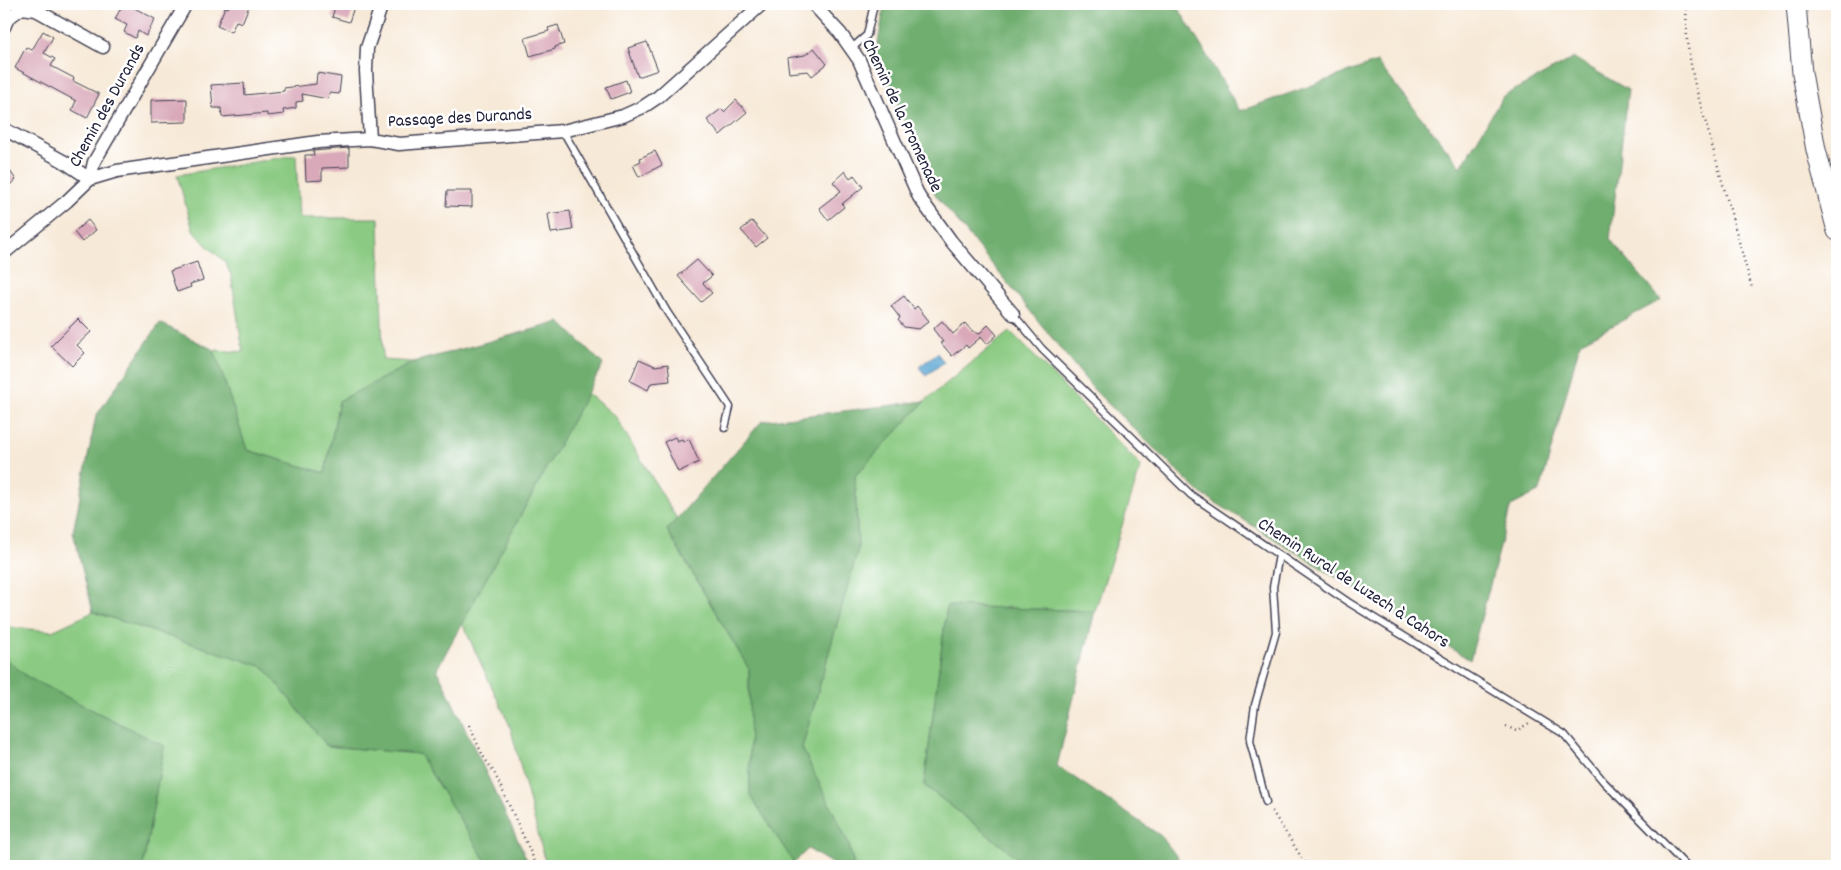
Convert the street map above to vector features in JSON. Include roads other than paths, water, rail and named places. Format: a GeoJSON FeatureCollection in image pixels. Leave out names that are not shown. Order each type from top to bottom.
{"type":"FeatureCollection","features":[{"type":"Feature","properties":{"kind":"main road"},"geometry":{"type":"LineString","coordinates":[[1796,4],[1802,72],[1816,150],[1837,231]]}},
{"type":"Feature","properties":{"kind":"street","name":"Chemin des Durands"},"geometry":{"type":"LineString","coordinates":[[4,253],[68,201],[90,179],[94,162],[186,4]]}},
{"type":"Feature","properties":{"kind":"street"},"geometry":{"type":"LineString","coordinates":[[370,139],[366,70],[367,48],[382,4]]}},
{"type":"Feature","properties":{"kind":"street","name":"Passage des Durands"},"geometry":{"type":"LineString","coordinates":[[90,179],[117,171],[300,143],[370,139],[399,144],[563,131],[622,116],[644,107],[658,97],[762,4]]}},
{"type":"Feature","properties":{"kind":"street","name":"Chemin de la Promenade"},"geometry":{"type":"LineString","coordinates":[[813,4],[852,48],[860,60],[919,197],[951,241],[1013,314]]}},
{"type":"Feature","properties":{"kind":"street"},"geometry":{"type":"LineString","coordinates":[[4,27],[8,18],[22,6],[36,10],[103,47]]}},
{"type":"Feature","properties":{"kind":"street"},"geometry":{"type":"LineString","coordinates":[[4,129],[63,161],[90,179]]}},
{"type":"Feature","properties":{"kind":"lane"},"geometry":{"type":"LineString","coordinates":[[852,48],[867,35],[874,4]]}},
{"type":"Feature","properties":{"kind":"lane"},"geometry":{"type":"LineString","coordinates":[[563,131],[666,312],[730,407],[725,428]]}},
{"type":"Feature","properties":{"kind":"lane","name":"Chemin Rural de Luzech à Cahors"},"geometry":{"type":"LineString","coordinates":[[1013,314],[1042,349],[1191,495],[1348,602],[1564,734],[1604,782],[1686,866]]}},
{"type":"Feature","properties":{"kind":"lane"},"geometry":{"type":"LineString","coordinates":[[1266,802],[1250,740],[1255,705],[1276,632],[1273,587],[1279,555]]}},
{"type":"Feature","properties":{"kind":"water"},"geometry":{"type":"Polygon","coordinates":[[[937,353],[944,362],[926,376],[919,367],[937,353]]]}}]}
